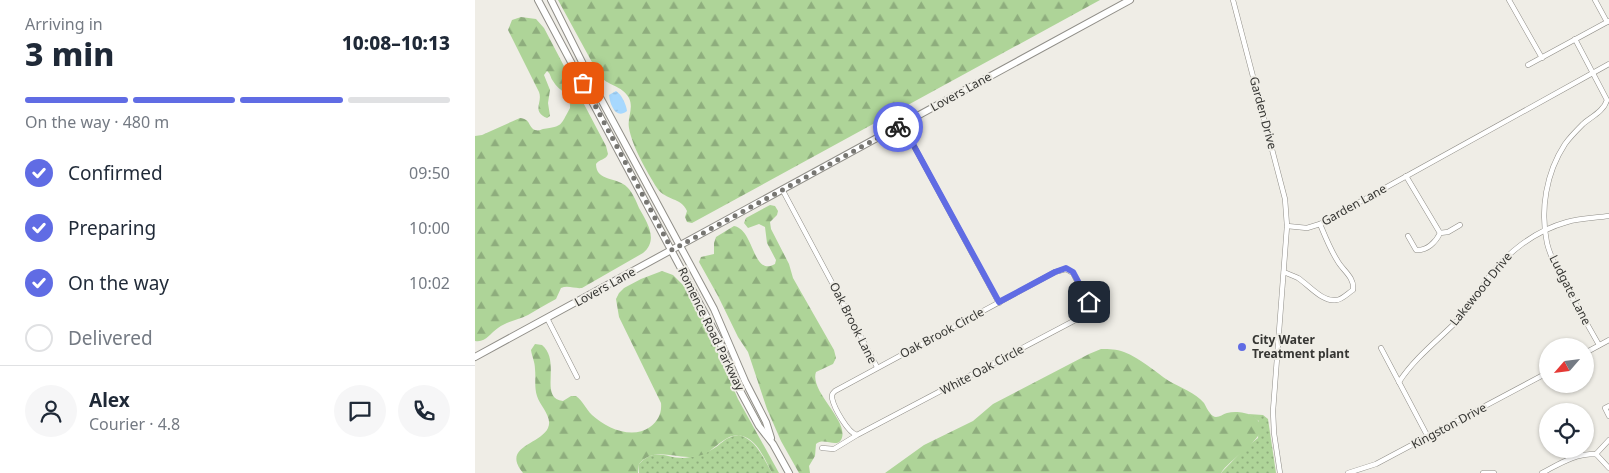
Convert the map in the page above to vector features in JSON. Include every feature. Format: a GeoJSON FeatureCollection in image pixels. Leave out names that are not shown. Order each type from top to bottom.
{"type":"FeatureCollection","features":[{"type":"Feature","properties":{"kind":"street","name":"Romence Road Parkway"},"geometry":{"type":"LineString","coordinates":[[539,0],[719,340],[737,385],[759,426],[773,444],[789,473]]}},
{"type":"Feature","properties":{"kind":"street","name":"Romence Road Parkway"},"geometry":{"type":"LineString","coordinates":[[551,0],[595,88],[721,323],[745,381],[766,422],[773,444]]}},
{"type":"Feature","properties":{"kind":"street","name":"Lovers Lane"},"geometry":{"type":"LineString","coordinates":[[475,357],[1130,0]]}},
{"type":"Feature","properties":{"kind":"street","name":"Garden Drive"},"geometry":{"type":"LineString","coordinates":[[1233,0],[1280,173],[1285,199],[1287,226]]}},
{"type":"Feature","properties":{"kind":"street"},"geometry":{"type":"LineString","coordinates":[[1509,0],[1541,58]]}},
{"type":"Feature","properties":{"kind":"street"},"geometry":{"type":"LineString","coordinates":[[1527,65],[1608,22],[1595,0]]}},
{"type":"Feature","properties":{"kind":"street"},"geometry":{"type":"LineString","coordinates":[[1575,40],[1593,72]]}},
{"type":"Feature","properties":{"kind":"street","name":"Garden Lane"},"geometry":{"type":"LineString","coordinates":[[1287,226],[1307,228],[1320,224],[1609,64]]}},
{"type":"Feature","properties":{"kind":"street","name":"Ludgate Lane"},"geometry":{"type":"LineString","coordinates":[[1593,72],[1607,100],[1606,104],[1571,136],[1557,159],[1549,180],[1544,217],[1547,243],[1555,264],[1599,345]]}},
{"type":"Feature","properties":{"kind":"street"},"geometry":{"type":"LineString","coordinates":[[902,124],[999,302]]}},
{"type":"Feature","properties":{"kind":"street"},"geometry":{"type":"LineString","coordinates":[[1406,176],[1440,233]]}},
{"type":"Feature","properties":{"kind":"street","name":"Oak Brook Lane"},"geometry":{"type":"LineString","coordinates":[[782,189],[877,367],[836,390],[832,395],[833,401],[847,428],[857,435]]}},
{"type":"Feature","properties":{"kind":"street","name":"Lakewood Drive"},"geometry":{"type":"LineString","coordinates":[[1399,382],[1417,360],[1468,310],[1485,282],[1503,259],[1513,250],[1546,229],[1569,221],[1609,216]]}},
{"type":"Feature","properties":{"kind":"street"},"geometry":{"type":"LineString","coordinates":[[1283,272],[1299,278],[1314,291],[1329,300],[1341,299],[1353,290],[1353,284],[1337,262],[1320,224]]}},
{"type":"Feature","properties":{"kind":"street"},"geometry":{"type":"LineString","coordinates":[[1440,233],[1448,232],[1460,225]]}},
{"type":"Feature","properties":{"kind":"street"},"geometry":{"type":"LineString","coordinates":[[1280,473],[1273,411],[1287,226]]}},
{"type":"Feature","properties":{"kind":"street"},"geometry":{"type":"LineString","coordinates":[[1408,236],[1416,250],[1420,251],[1434,243],[1440,233]]}},
{"type":"Feature","properties":{"kind":"street","name":"White Oak Circle"},"geometry":{"type":"LineString","coordinates":[[822,448],[834,449],[1086,314],[1090,308],[1089,302],[1073,272],[1066,268],[1059,270]]}},
{"type":"Feature","properties":{"kind":"street","name":"Oak Brook Circle"},"geometry":{"type":"LineString","coordinates":[[877,367],[1059,270]]}},
{"type":"Feature","properties":{"kind":"street"},"geometry":{"type":"LineString","coordinates":[[547,318],[577,377]]}},
{"type":"Feature","properties":{"kind":"street"},"geometry":{"type":"LineString","coordinates":[[1594,348],[1609,340]]}},
{"type":"Feature","properties":{"kind":"street"},"geometry":{"type":"LineString","coordinates":[[1381,348],[1428,437]]}},
{"type":"Feature","properties":{"kind":"street","name":"Kingston Drive"},"geometry":{"type":"LineString","coordinates":[[1348,473],[1376,464],[1539,377]]}},
{"type":"Feature","properties":{"kind":"street"},"geometry":{"type":"LineString","coordinates":[[1609,406],[1605,408],[1609,416]]}},
{"type":"Feature","properties":{"kind":"street"},"geometry":{"type":"LineString","coordinates":[[1542,473],[1573,456],[1596,454],[1609,440]]}},
{"type":"Feature","properties":{"kind":"street"},"geometry":{"type":"LineString","coordinates":[[1596,454],[1609,468]]}},
{"type":"Feature","properties":{"kind":"street"},"geometry":{"type":"LineString","coordinates":[[1483,473],[1494,473]]}},
{"type":"Feature","properties":{"kind":"green space"},"geometry":{"type":"Polygon","coordinates":[[[558,0],[1100,0],[692,223],[687,222],[685,217],[687,211],[681,203],[661,192],[653,182],[633,143],[629,124],[631,106],[629,98],[622,90],[602,79],[599,75],[558,0]]]}},
{"type":"Feature","properties":{"kind":"green space"},"geometry":{"type":"Polygon","coordinates":[[[521,17],[536,19],[544,28],[606,146],[608,154],[596,164],[597,170],[603,177],[627,187],[648,225],[651,237],[648,248],[643,253],[582,288],[561,288],[556,299],[528,315],[501,326],[482,341],[475,341],[475,136],[482,135],[520,118],[528,121],[535,130],[558,126],[570,108],[567,95],[555,85],[547,71],[544,75],[550,90],[548,103],[550,116],[547,118],[538,110],[539,92],[508,30],[512,20],[521,17]]]}},
{"type":"Feature","properties":{"kind":"green space"},"geometry":{"type":"Polygon","coordinates":[[[770,205],[775,206],[778,211],[777,215],[770,222],[771,229],[789,264],[793,278],[834,350],[836,358],[833,364],[816,372],[815,380],[823,398],[836,416],[843,433],[839,442],[819,442],[816,444],[815,456],[809,466],[810,473],[799,473],[781,441],[767,409],[748,352],[738,337],[699,262],[701,257],[714,254],[716,237],[734,226],[741,229],[746,235],[757,259],[762,264],[767,266],[775,264],[776,260],[767,243],[765,227],[759,224],[748,228],[744,223],[746,218],[770,205]]]}},
{"type":"Feature","properties":{"kind":"green space"},"geometry":{"type":"Polygon","coordinates":[[[662,271],[673,275],[686,288],[704,321],[738,399],[779,473],[772,473],[754,443],[745,437],[735,436],[701,455],[682,457],[664,454],[647,458],[639,464],[638,473],[523,473],[517,464],[519,451],[544,434],[549,424],[548,416],[536,393],[535,366],[531,350],[535,344],[542,345],[548,352],[552,393],[556,398],[563,401],[571,396],[576,396],[598,420],[619,431],[643,431],[655,422],[661,410],[661,403],[619,317],[616,299],[624,288],[662,271]]]}},
{"type":"Feature","properties":{"kind":"green space"},"geometry":{"type":"Polygon","coordinates":[[[1101,349],[1118,350],[1136,358],[1169,381],[1197,396],[1214,417],[1237,412],[1253,416],[1260,423],[1260,433],[1221,473],[885,473],[924,445],[973,421],[993,404],[1101,349]]]}},
{"type":"Feature","properties":{"kind":"green space"},"geometry":{"type":"Polygon","coordinates":[[[1248,414],[1263,415],[1268,419],[1276,473],[1221,473],[1245,448],[1258,438],[1259,421],[1248,414]]]}},
{"type":"Feature","properties":{"kind":"green space"},"geometry":{"type":"Polygon","coordinates":[[[739,435],[755,445],[772,473],[639,473],[639,464],[650,456],[692,457],[709,451],[729,438],[739,435]]]}},
{"type":"Feature","properties":{"kind":"water"},"geometry":{"type":"Polygon","coordinates":[[[616,91],[626,105],[627,111],[620,114],[614,110],[609,95],[616,91]]]}},
{"type":"Feature","properties":{"kind":"way so far"},"geometry":{"type":"LineString","coordinates":[[583,83],[672,250],[898,127]]}},
{"type":"Feature","properties":{"kind":"place","name":"City Water Treatment plant"},"geometry":{"type":"Point","coordinates":[1242,347]}},
{"type":"Feature","properties":{"kind":"route"},"geometry":{"type":"LineString","coordinates":[[898,127],[902,124],[999,302],[1066,268],[1073,272],[1089,302]]}}]}
